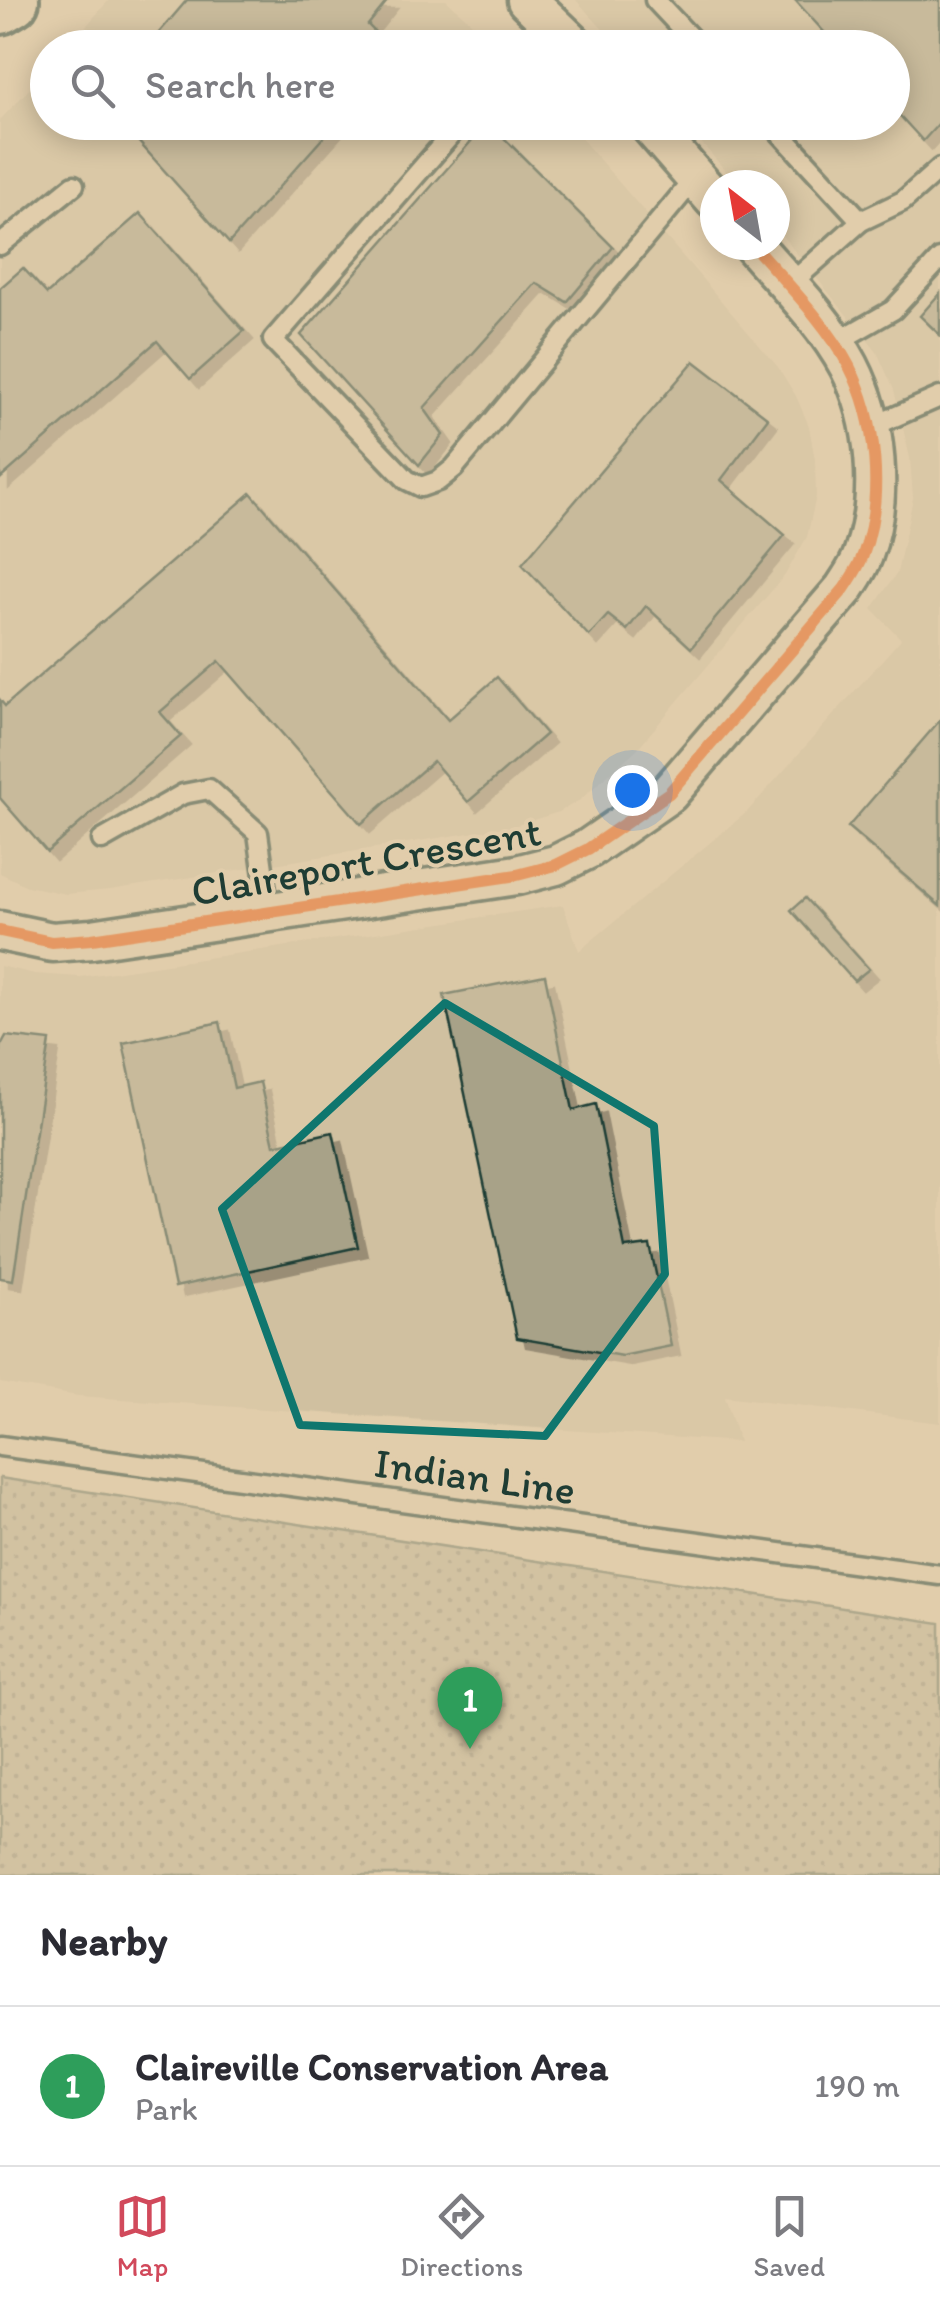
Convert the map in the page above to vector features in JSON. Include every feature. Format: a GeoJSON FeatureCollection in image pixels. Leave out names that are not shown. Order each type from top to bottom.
{"type":"FeatureCollection","features":[{"type":"Feature","properties":{"kind":"main road"},"geometry":{"type":"LineString","coordinates":[[0,7],[12,0]]}},
{"type":"Feature","properties":{"kind":"street"},"geometry":{"type":"LineString","coordinates":[[663,140],[700,183]]}},
{"type":"Feature","properties":{"kind":"street","name":"Claireport Crescent"},"geometry":{"type":"LineString","coordinates":[[0,930],[52,942],[78,940],[517,875],[556,865],[626,825],[669,793],[844,589],[862,559],[872,525],[875,491],[868,428],[850,369],[835,343],[766,260]]}},
{"type":"Feature","properties":{"kind":"lane"},"geometry":{"type":"LineString","coordinates":[[655,0],[683,30]]}},
{"type":"Feature","properties":{"kind":"lane"},"geometry":{"type":"LineString","coordinates":[[446,140],[272,340],[406,480],[422,487],[454,468],[700,195]]}},
{"type":"Feature","properties":{"kind":"lane"},"geometry":{"type":"LineString","coordinates":[[787,140],[861,220]]}},
{"type":"Feature","properties":{"kind":"lane"},"geometry":{"type":"LineString","coordinates":[[788,286],[861,220],[903,201],[940,168]]}},
{"type":"Feature","properties":{"kind":"lane"},"geometry":{"type":"LineString","coordinates":[[0,245],[74,185]]}},
{"type":"Feature","properties":{"kind":"lane"},"geometry":{"type":"LineString","coordinates":[[835,343],[893,310],[940,259]]}},
{"type":"Feature","properties":{"kind":"lane"},"geometry":{"type":"LineString","coordinates":[[868,428],[940,397]]}},
{"type":"Feature","properties":{"kind":"lane"},"geometry":{"type":"LineString","coordinates":[[102,840],[183,794],[209,789],[258,833],[270,912]]}},
{"type":"Feature","properties":{"kind":"lane","name":"Indian Line"},"geometry":{"type":"LineString","coordinates":[[0,1446],[940,1575]]}},
{"type":"Feature","properties":{"kind":"highlighted area"},"geometry":{"type":"Polygon","coordinates":[[[445,1003],[654,1126],[665,1274],[545,1436],[300,1425],[222,1209],[445,1003]]]}},
{"type":"Feature","properties":{"kind":"shaded area"},"geometry":{"type":"Polygon","coordinates":[[[109,0],[446,0],[480,30],[83,30],[109,0]]]}},
{"type":"Feature","properties":{"kind":"shaded area"},"geometry":{"type":"Polygon","coordinates":[[[576,0],[940,0],[940,1423],[725,1396],[739,1442],[78,1396],[0,1383],[0,966],[35,974],[80,977],[563,905],[579,951],[747,812],[901,639],[872,609],[897,573],[913,498],[910,458],[894,390],[877,352],[790,245],[790,170],[725,170],[699,140],[910,140],[910,30],[603,30],[576,0]]]}},
{"type":"Feature","properties":{"kind":"shaded area"},"geometry":{"type":"Polygon","coordinates":[[[30,88],[30,140],[583,140],[778,367],[796,396],[809,426],[815,460],[816,496],[807,537],[785,575],[637,749],[580,800],[559,812],[514,826],[110,890],[66,894],[27,886],[0,873],[0,120],[30,88]]]}},
{"type":"Feature","properties":{"kind":"shaded area"},"geometry":{"type":"Polygon","coordinates":[[[0,1478],[940,1623],[940,1875],[0,1875],[0,1478]]]}},
{"type":"Feature","properties":{"kind":"building"},"geometry":{"type":"Polygon","coordinates":[[[187,0],[388,0],[368,25],[373,30],[161,30],[187,0]]]}},
{"type":"Feature","properties":{"kind":"building"},"geometry":{"type":"Polygon","coordinates":[[[795,0],[940,0],[940,122],[923,141],[910,127],[910,30],[822,30],[795,0]]]}},
{"type":"Feature","properties":{"kind":"building"},"geometry":{"type":"Polygon","coordinates":[[[137,140],[321,140],[229,243],[137,140]]]}},
{"type":"Feature","properties":{"kind":"building"},"geometry":{"type":"Polygon","coordinates":[[[472,140],[506,140],[613,247],[567,302],[536,283],[424,408],[443,435],[419,465],[301,335],[472,140]]]}},
{"type":"Feature","properties":{"kind":"building"},"geometry":{"type":"Polygon","coordinates":[[[140,213],[244,331],[190,379],[157,341],[0,479],[0,288],[23,268],[47,294],[140,213]]]}},
{"type":"Feature","properties":{"kind":"building"},"geometry":{"type":"Polygon","coordinates":[[[940,293],[940,335],[920,316],[940,293]]]}},
{"type":"Feature","properties":{"kind":"building"},"geometry":{"type":"Polygon","coordinates":[[[694,361],[768,418],[721,480],[785,535],[691,648],[646,606],[627,630],[608,615],[589,636],[522,564],[694,361]]]}},
{"type":"Feature","properties":{"kind":"building"},"geometry":{"type":"Polygon","coordinates":[[[251,493],[448,720],[497,677],[546,734],[468,802],[433,761],[361,824],[219,661],[160,712],[181,736],[47,852],[0,798],[0,700],[5,706],[251,493]]]}},
{"type":"Feature","properties":{"kind":"building"},"geometry":{"type":"Polygon","coordinates":[[[940,720],[940,906],[848,827],[940,720]]]}},
{"type":"Feature","properties":{"kind":"building"},"geometry":{"type":"Polygon","coordinates":[[[805,898],[869,969],[854,981],[791,910],[805,898]]]}},
{"type":"Feature","properties":{"kind":"building"},"geometry":{"type":"Polygon","coordinates":[[[545,975],[573,1110],[596,1104],[625,1248],[650,1245],[671,1346],[622,1356],[517,1338],[444,995],[545,975]]]}},
{"type":"Feature","properties":{"kind":"building"},"geometry":{"type":"Polygon","coordinates":[[[220,1022],[234,1088],[260,1082],[274,1145],[333,1132],[358,1247],[175,1287],[123,1043],[220,1022]]]}},
{"type":"Feature","properties":{"kind":"building"},"geometry":{"type":"Polygon","coordinates":[[[6,1036],[50,1041],[13,1280],[0,1278],[0,1047],[6,1036]]]}},
{"type":"Feature","properties":{"kind":"cycle path"},"geometry":{"type":"LineString","coordinates":[[0,931],[52,942],[92,939],[517,875],[556,865],[588,849],[669,793],[844,589],[870,533],[874,459],[859,387],[817,318],[766,260]]}},
{"type":"Feature","properties":{"kind":"place","name":"Claireville Conservation Area"},"geometry":{"type":"Point","coordinates":[470,1749]}}]}
